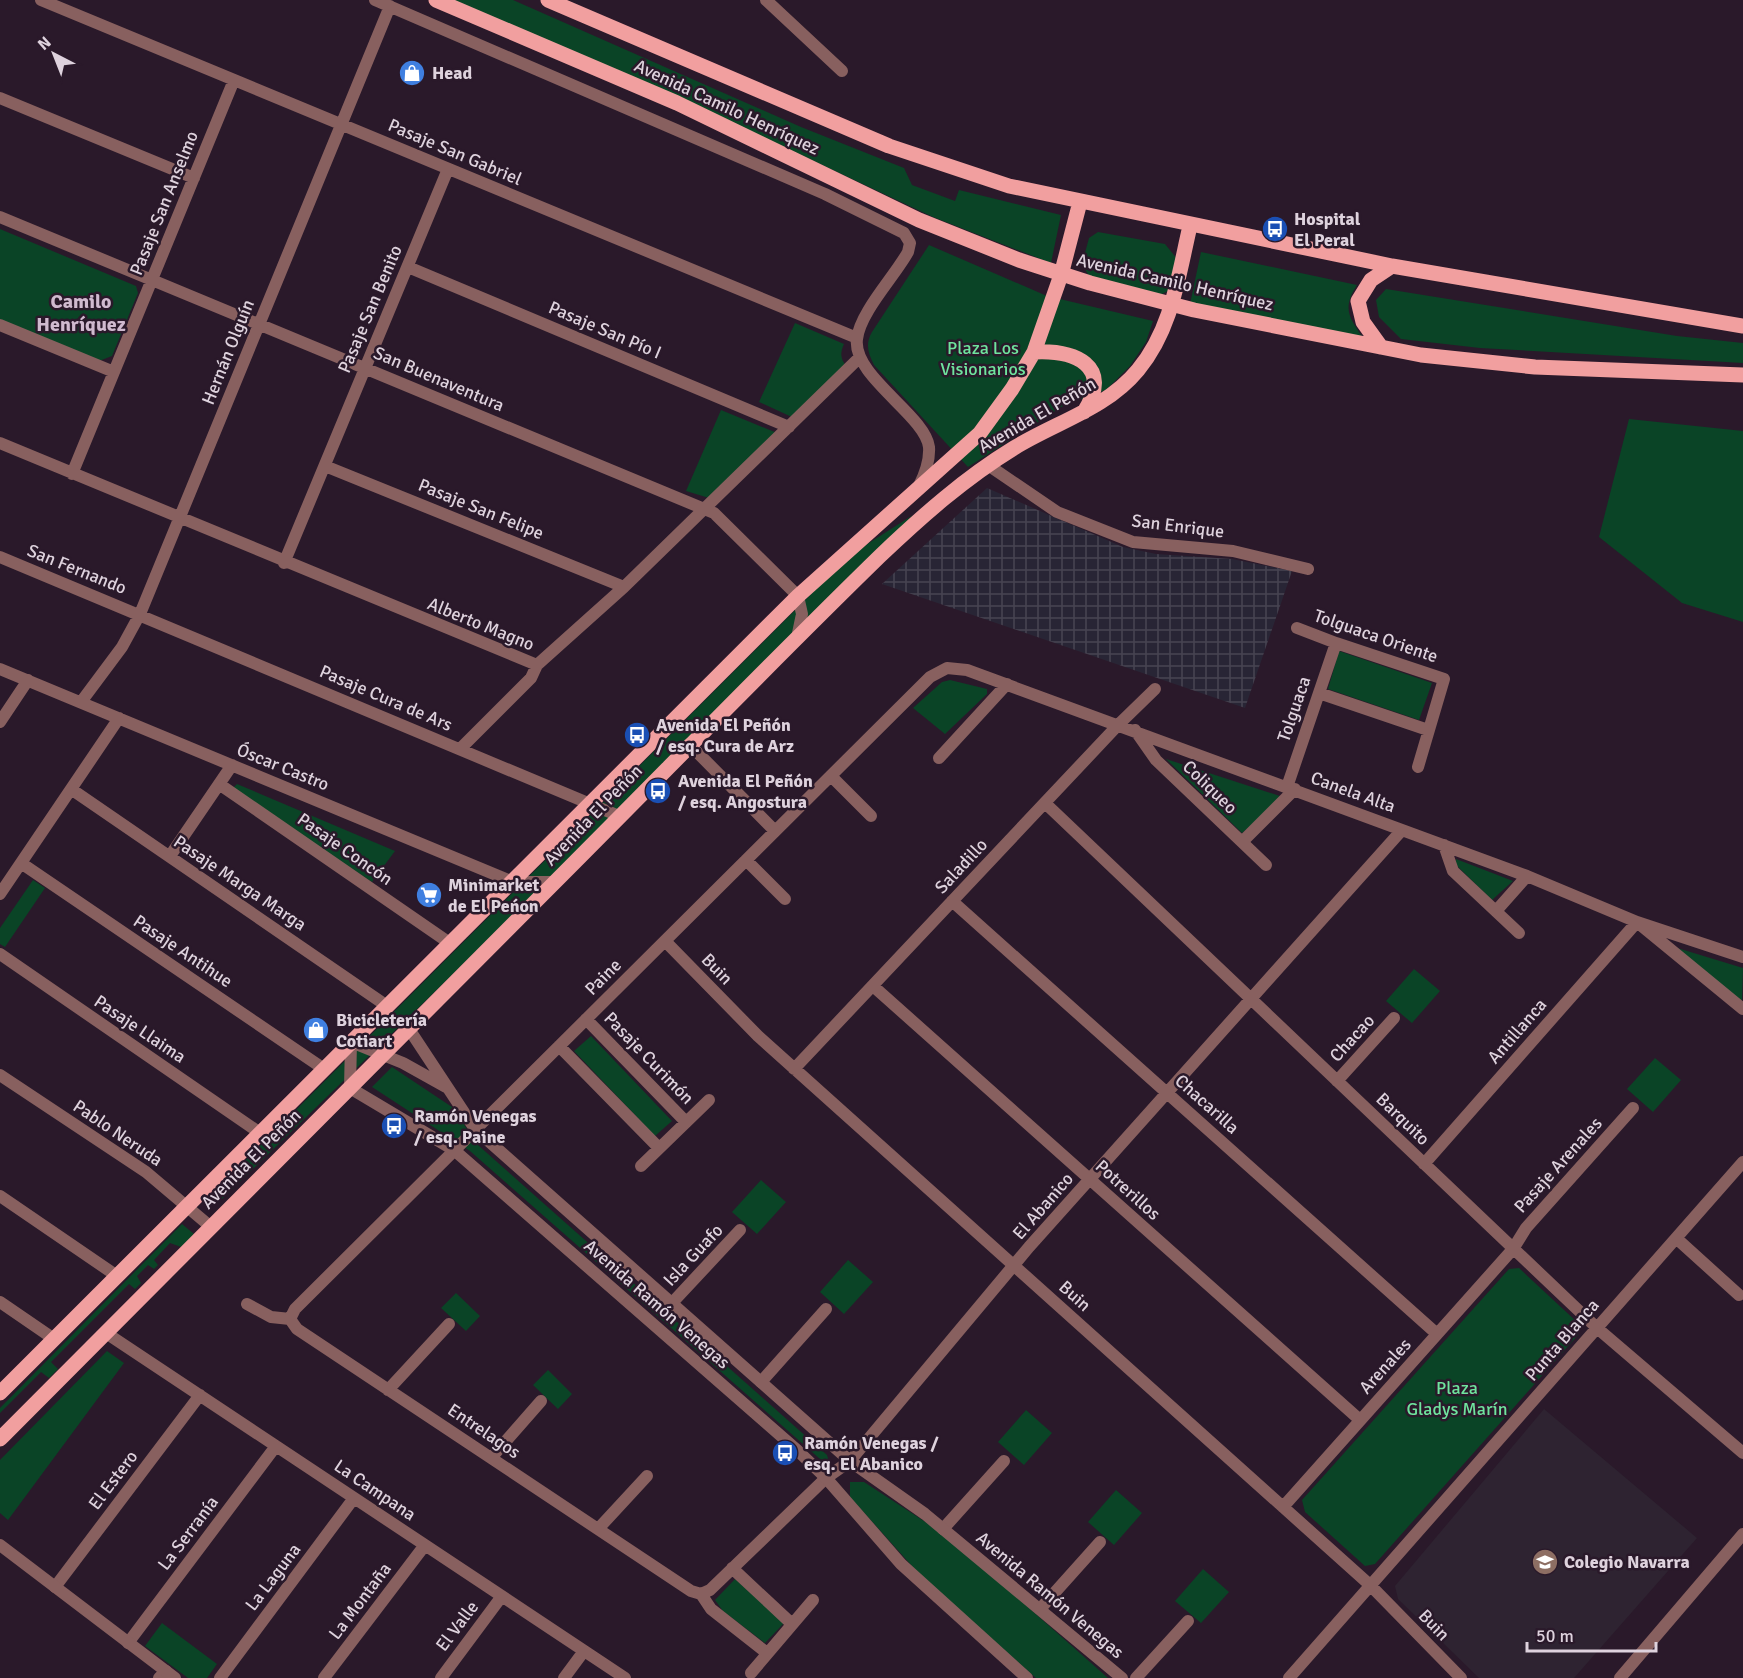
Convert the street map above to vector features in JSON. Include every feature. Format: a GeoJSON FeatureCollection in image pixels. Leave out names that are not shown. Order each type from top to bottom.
{"type":"FeatureCollection","features":[{"type":"Feature","properties":{"kind":"main road","name":"Avenida Camilo Henríquez"},"geometry":{"type":"LineString","coordinates":[[436,0],[677,103],[919,220],[1061,275],[1173,304],[1421,355],[1535,367],[1743,375]]}},
{"type":"Feature","properties":{"kind":"main road","name":"Avenida Camilo Henríquez"},"geometry":{"type":"LineString","coordinates":[[552,1],[889,146],[968,174],[1080,202],[1392,266],[1743,326]]}},
{"type":"Feature","properties":{"kind":"main road","name":"Avenida El Peñón"},"geometry":{"type":"LineString","coordinates":[[0,1393],[513,882],[589,802],[798,596],[980,433],[1012,389],[1034,352],[1061,275],[1080,202]]}},
{"type":"Feature","properties":{"kind":"main road","name":"Avenida El Peñón"},"geometry":{"type":"LineString","coordinates":[[0,1439],[555,882],[689,744],[912,525],[988,465],[1027,440],[1084,412],[1115,393],[1138,371],[1165,328],[1173,304],[1190,225]]}},
{"type":"Feature","properties":{"kind":"main road"},"geometry":{"type":"LineString","coordinates":[[1381,347],[1363,322],[1358,301],[1371,280],[1392,266]]}},
{"type":"Feature","properties":{"kind":"main road"},"geometry":{"type":"LineString","coordinates":[[1034,352],[1071,354],[1086,364],[1093,384],[1092,397],[1084,412]]}},
{"type":"Feature","properties":{"kind":"street","name":"Pasaje San Gabriel"},"geometry":{"type":"LineString","coordinates":[[40,0],[856,338]]}},
{"type":"Feature","properties":{"kind":"street"},"geometry":{"type":"LineString","coordinates":[[375,0],[825,194],[899,230],[910,243],[906,256],[869,312],[856,338],[860,357],[927,439],[928,463],[917,490]]}},
{"type":"Feature","properties":{"kind":"street"},"geometry":{"type":"LineString","coordinates":[[766,0],[842,71]]}},
{"type":"Feature","properties":{"kind":"street","name":"Hernán Olguín"},"geometry":{"type":"LineString","coordinates":[[81,702],[122,647],[140,614],[390,6]]}},
{"type":"Feature","properties":{"kind":"street","name":"Pasaje San Anselmo"},"geometry":{"type":"LineString","coordinates":[[72,474],[234,80]]}},
{"type":"Feature","properties":{"kind":"street"},"geometry":{"type":"LineString","coordinates":[[0,98],[194,178]]}},
{"type":"Feature","properties":{"kind":"street","name":"Pasaje San Benito"},"geometry":{"type":"LineString","coordinates":[[284,563],[448,169]]}},
{"type":"Feature","properties":{"kind":"street","name":"San Buenaventura"},"geometry":{"type":"LineString","coordinates":[[0,217],[704,510],[725,522],[798,596]]}},
{"type":"Feature","properties":{"kind":"street","name":"Pasaje San Pío I"},"geometry":{"type":"LineString","coordinates":[[408,267],[789,427]]}},
{"type":"Feature","properties":{"kind":"street"},"geometry":{"type":"LineString","coordinates":[[0,325],[114,372]]}},
{"type":"Feature","properties":{"kind":"street","name":"Alberto Magno"},"geometry":{"type":"LineString","coordinates":[[0,443],[284,563],[537,665],[624,587],[860,357]]}},
{"type":"Feature","properties":{"kind":"street","name":"San Enrique"},"geometry":{"type":"LineString","coordinates":[[988,465],[1057,512],[1133,542],[1233,551],[1308,569]]}},
{"type":"Feature","properties":{"kind":"street","name":"Pasaje San Felipe"},"geometry":{"type":"LineString","coordinates":[[325,466],[624,587]]}},
{"type":"Feature","properties":{"kind":"street","name":"San Fernando"},"geometry":{"type":"LineString","coordinates":[[0,557],[140,614]]}},
{"type":"Feature","properties":{"kind":"street"},"geometry":{"type":"LineString","coordinates":[[797,638],[802,614],[798,596]]}},
{"type":"Feature","properties":{"kind":"street","name":"Pasaje Cura de Ars"},"geometry":{"type":"LineString","coordinates":[[140,614],[619,816]]}},
{"type":"Feature","properties":{"kind":"street","name":"Tolguaca Oriente"},"geometry":{"type":"LineString","coordinates":[[1298,628],[1443,679],[1428,730]]}},
{"type":"Feature","properties":{"kind":"street","name":"Tolguaca"},"geometry":{"type":"LineString","coordinates":[[1291,788],[1336,643]]}},
{"type":"Feature","properties":{"kind":"street"},"geometry":{"type":"LineString","coordinates":[[460,749],[531,678],[537,665]]}},
{"type":"Feature","properties":{"kind":"street","name":"Canela Alta"},"geometry":{"type":"LineString","coordinates":[[948,668],[960,668],[1119,724],[1527,876],[1637,922],[1743,957]]}},
{"type":"Feature","properties":{"kind":"street","name":"Paine"},"geometry":{"type":"LineString","coordinates":[[290,1319],[295,1309],[930,677],[948,668]]}},
{"type":"Feature","properties":{"kind":"street","name":"Óscar Castro"},"geometry":{"type":"LineString","coordinates":[[0,669],[513,882],[555,882]]}},
{"type":"Feature","properties":{"kind":"street"},"geometry":{"type":"LineString","coordinates":[[0,722],[28,680]]}},
{"type":"Feature","properties":{"kind":"street"},"geometry":{"type":"LineString","coordinates":[[939,758],[1007,684]]}},
{"type":"Feature","properties":{"kind":"street","name":"Saladillo"},"geometry":{"type":"LineString","coordinates":[[794,1070],[1119,724],[1155,689]]}},
{"type":"Feature","properties":{"kind":"street"},"geometry":{"type":"LineString","coordinates":[[1319,693],[1428,730],[1418,767]]}},
{"type":"Feature","properties":{"kind":"street"},"geometry":{"type":"LineString","coordinates":[[0,894],[120,718]]}},
{"type":"Feature","properties":{"kind":"street","name":"Coliqueo"},"geometry":{"type":"LineString","coordinates":[[1135,730],[1156,760],[1266,865]]}},
{"type":"Feature","properties":{"kind":"street"},"geometry":{"type":"LineString","coordinates":[[689,744],[775,831]]}},
{"type":"Feature","properties":{"kind":"street"},"geometry":{"type":"LineString","coordinates":[[170,856],[232,765]]}},
{"type":"Feature","properties":{"kind":"street"},"geometry":{"type":"LineString","coordinates":[[831,776],[872,816]]}},
{"type":"Feature","properties":{"kind":"street","name":"Pasaje Concón"},"geometry":{"type":"LineString","coordinates":[[219,784],[451,944]]}},
{"type":"Feature","properties":{"kind":"street"},"geometry":{"type":"LineString","coordinates":[[1242,842],[1291,788]]}},
{"type":"Feature","properties":{"kind":"street","name":"Pasaje Marga Marga"},"geometry":{"type":"LineString","coordinates":[[71,789],[387,1006]]}},
{"type":"Feature","properties":{"kind":"street","name":"Barquito"},"geometry":{"type":"LineString","coordinates":[[1045,803],[1597,1328],[1743,1453]]}},
{"type":"Feature","properties":{"kind":"street","name":"El Abanico"},"geometry":{"type":"LineString","coordinates":[[701,1594],[710,1590],[826,1478],[850,1461],[1090,1179],[1402,830]]}},
{"type":"Feature","properties":{"kind":"street"},"geometry":{"type":"LineString","coordinates":[[1444,845],[1452,871],[1519,933]]}},
{"type":"Feature","properties":{"kind":"street"},"geometry":{"type":"LineString","coordinates":[[746,860],[785,899]]}},
{"type":"Feature","properties":{"kind":"street","name":"Pasaje Antihue"},"geometry":{"type":"LineString","coordinates":[[21,863],[324,1069]]}},
{"type":"Feature","properties":{"kind":"street"},"geometry":{"type":"LineString","coordinates":[[1496,911],[1527,876]]}},
{"type":"Feature","properties":{"kind":"street","name":"Chacarilla"},"geometry":{"type":"LineString","coordinates":[[952,901],[1437,1334]]}},
{"type":"Feature","properties":{"kind":"street"},"geometry":{"type":"LineString","coordinates":[[1637,922],[1743,1008]]}},
{"type":"Feature","properties":{"kind":"street","name":"Antillanca"},"geometry":{"type":"LineString","coordinates":[[1424,1164],[1637,922]]}},
{"type":"Feature","properties":{"kind":"street","name":"Buin"},"geometry":{"type":"LineString","coordinates":[[665,941],[794,1070],[1371,1585],[1461,1678]]}},
{"type":"Feature","properties":{"kind":"street","name":"Pasaje Llaima"},"geometry":{"type":"LineString","coordinates":[[0,954],[260,1133]]}},
{"type":"Feature","properties":{"kind":"street","name":"Potrerillos"},"geometry":{"type":"LineString","coordinates":[[873,986],[1360,1420]]}},
{"type":"Feature","properties":{"kind":"street","name":"Chacao"},"geometry":{"type":"LineString","coordinates":[[1337,1082],[1394,1018]]}},
{"type":"Feature","properties":{"kind":"street","name":"Pasaje Curimón"},"geometry":{"type":"LineString","coordinates":[[586,1019],[686,1122]]}},
{"type":"Feature","properties":{"kind":"street","name":"Avenida Ramón Venegas"},"geometry":{"type":"LineString","coordinates":[[409,1029],[475,1129],[850,1461],[943,1529],[1122,1678]]}},
{"type":"Feature","properties":{"kind":"street"},"geometry":{"type":"LineString","coordinates":[[350,1088],[351,1042]]}},
{"type":"Feature","properties":{"kind":"street","name":"Avenida Ramón Venegas"},"geometry":{"type":"LineString","coordinates":[[351,1042],[383,1054],[446,1087]]}},
{"type":"Feature","properties":{"kind":"street"},"geometry":{"type":"LineString","coordinates":[[559,1046],[659,1148]]}},
{"type":"Feature","properties":{"kind":"street","name":"Pablo Neruda"},"geometry":{"type":"LineString","coordinates":[[0,1075],[146,1172],[211,1227]]}},
{"type":"Feature","properties":{"kind":"street","name":"Avenida Ramón Venegas"},"geometry":{"type":"LineString","coordinates":[[350,1088],[454,1150],[797,1450],[826,1478],[901,1564],[1027,1678]]}},
{"type":"Feature","properties":{"kind":"street","name":"Pasaje Curimón"},"geometry":{"type":"LineString","coordinates":[[641,1166],[709,1100]]}},
{"type":"Feature","properties":{"kind":"street","name":"Pasaje Arenales"},"geometry":{"type":"LineString","coordinates":[[1514,1249],[1526,1228],[1633,1108]]}},
{"type":"Feature","properties":{"kind":"street","name":"Punta Blanca"},"geometry":{"type":"LineString","coordinates":[[1289,1678],[1743,1162]]}},
{"type":"Feature","properties":{"kind":"street"},"geometry":{"type":"LineString","coordinates":[[0,1196],[117,1276]]}},
{"type":"Feature","properties":{"kind":"street","name":"Isla Guafo"},"geometry":{"type":"LineString","coordinates":[[672,1304],[740,1230]]}},
{"type":"Feature","properties":{"kind":"street"},"geometry":{"type":"LineString","coordinates":[[1676,1238],[1739,1295]]}},
{"type":"Feature","properties":{"kind":"street","name":"Arenales"},"geometry":{"type":"LineString","coordinates":[[1283,1507],[1514,1249]]}},
{"type":"Feature","properties":{"kind":"street"},"geometry":{"type":"LineString","coordinates":[[0,1302],[54,1339]]}},
{"type":"Feature","properties":{"kind":"street","name":"Entrelagos"},"geometry":{"type":"LineString","coordinates":[[247,1304],[271,1317],[290,1319],[294,1326],[388,1390],[691,1591],[701,1594]]}},
{"type":"Feature","properties":{"kind":"street"},"geometry":{"type":"LineString","coordinates":[[761,1382],[826,1309]]}},
{"type":"Feature","properties":{"kind":"street"},"geometry":{"type":"LineString","coordinates":[[388,1390],[449,1324]]}},
{"type":"Feature","properties":{"kind":"street","name":"La Campana"},"geometry":{"type":"LineString","coordinates":[[106,1333],[625,1678]]}},
{"type":"Feature","properties":{"kind":"street","name":"El Estero"},"geometry":{"type":"LineString","coordinates":[[55,1587],[200,1395]]}},
{"type":"Feature","properties":{"kind":"street"},"geometry":{"type":"LineString","coordinates":[[491,1458],[541,1401]]}},
{"type":"Feature","properties":{"kind":"street","name":"La Serranía"},"geometry":{"type":"LineString","coordinates":[[128,1643],[276,1446]]}},
{"type":"Feature","properties":{"kind":"street"},"geometry":{"type":"LineString","coordinates":[[943,1529],[1004,1461]]}},
{"type":"Feature","properties":{"kind":"street"},"geometry":{"type":"LineString","coordinates":[[598,1529],[647,1476]]}},
{"type":"Feature","properties":{"kind":"street","name":"La Laguna"},"geometry":{"type":"LineString","coordinates":[[220,1678],[354,1498]]}},
{"type":"Feature","properties":{"kind":"street"},"geometry":{"type":"LineString","coordinates":[[1620,1678],[1743,1534]]}},
{"type":"Feature","properties":{"kind":"street"},"geometry":{"type":"LineString","coordinates":[[1040,1609],[1100,1542]]}},
{"type":"Feature","properties":{"kind":"street"},"geometry":{"type":"LineString","coordinates":[[0,1545],[128,1643],[167,1676]]}},
{"type":"Feature","properties":{"kind":"street","name":"La Montaña"},"geometry":{"type":"LineString","coordinates":[[324,1678],[425,1545]]}},
{"type":"Feature","properties":{"kind":"street"},"geometry":{"type":"LineString","coordinates":[[732,1568],[792,1624]]}},
{"type":"Feature","properties":{"kind":"street"},"geometry":{"type":"LineString","coordinates":[[701,1594],[711,1609],[767,1653]]}},
{"type":"Feature","properties":{"kind":"street","name":"El Valle"},"geometry":{"type":"LineString","coordinates":[[441,1678],[502,1596]]}},
{"type":"Feature","properties":{"kind":"street"},"geometry":{"type":"LineString","coordinates":[[751,1673],[813,1600]]}},
{"type":"Feature","properties":{"kind":"street"},"geometry":{"type":"LineString","coordinates":[[1136,1678],[1188,1621]]}},
{"type":"Feature","properties":{"kind":"street"},"geometry":{"type":"LineString","coordinates":[[564,1678],[584,1651]]}},
{"type":"Feature","properties":{"kind":"shaded area"},"geometry":{"type":"Polygon","coordinates":[[[987,488],[1123,547],[1156,554],[1232,559],[1292,571],[1245,708],[882,584],[987,488]]]}},
{"type":"Feature","properties":{"kind":"shaded area","name":"Colegio Navarra"},"geometry":{"type":"Polygon","coordinates":[[[1544,1409],[1697,1538],[1574,1678],[1479,1678],[1398,1599],[1395,1586],[1544,1409]]]}},
{"type":"Feature","properties":{"kind":"green space"},"geometry":{"type":"Polygon","coordinates":[[[454,0],[513,0],[801,127],[904,168],[912,185],[955,201],[959,190],[1061,215],[1051,263],[933,217],[705,110],[454,0]]]}},
{"type":"Feature","properties":{"kind":"green space","name":"Camilo Henríquez"},"geometry":{"type":"Polygon","coordinates":[[[0,229],[136,286],[138,293],[112,356],[99,361],[0,320],[0,229]]]}},
{"type":"Feature","properties":{"kind":"green space"},"geometry":{"type":"Polygon","coordinates":[[[1098,232],[1165,244],[1178,260],[1174,288],[1160,295],[1089,276],[1082,264],[1089,238],[1098,232]]]}},
{"type":"Feature","properties":{"kind":"green space","name":"Plaza Los Visionarios"},"geometry":{"type":"Polygon","coordinates":[[[929,245],[1047,296],[1153,321],[1146,342],[1130,366],[1106,390],[1063,406],[968,467],[874,365],[868,348],[872,332],[929,245]]]}},
{"type":"Feature","properties":{"kind":"green space"},"geometry":{"type":"Polygon","coordinates":[[[1201,252],[1357,285],[1349,301],[1349,314],[1365,341],[1190,304],[1201,252]]]}},
{"type":"Feature","properties":{"kind":"green space"},"geometry":{"type":"Polygon","coordinates":[[[1386,289],[1677,336],[1743,343],[1743,363],[1480,348],[1401,339],[1379,317],[1376,300],[1386,289]]]}},
{"type":"Feature","properties":{"kind":"green space"},"geometry":{"type":"Polygon","coordinates":[[[795,323],[844,344],[841,356],[847,367],[794,418],[759,402],[795,323]]]}},
{"type":"Feature","properties":{"kind":"green space"},"geometry":{"type":"Polygon","coordinates":[[[721,410],[777,433],[709,498],[686,491],[721,410]]]}},
{"type":"Feature","properties":{"kind":"green space"},"geometry":{"type":"Polygon","coordinates":[[[1629,419],[1743,431],[1743,622],[1682,603],[1599,537],[1629,419]]]}},
{"type":"Feature","properties":{"kind":"green space"},"geometry":{"type":"Polygon","coordinates":[[[913,515],[455,972],[216,1205],[208,1198],[850,555],[913,515]]]}},
{"type":"Feature","properties":{"kind":"green space"},"geometry":{"type":"Polygon","coordinates":[[[1339,651],[1432,683],[1419,720],[1328,689],[1339,651]]]}},
{"type":"Feature","properties":{"kind":"green space"},"geometry":{"type":"Polygon","coordinates":[[[950,680],[987,689],[987,694],[945,734],[913,708],[942,682],[950,680]]]}},
{"type":"Feature","properties":{"kind":"green space"},"geometry":{"type":"Polygon","coordinates":[[[1166,759],[1283,797],[1242,833],[1166,759]]]}},
{"type":"Feature","properties":{"kind":"green space"},"geometry":{"type":"Polygon","coordinates":[[[237,784],[395,851],[372,882],[232,789],[237,784]]]}},
{"type":"Feature","properties":{"kind":"green space"},"geometry":{"type":"Polygon","coordinates":[[[1456,859],[1513,881],[1492,900],[1456,865],[1456,859]]]}},
{"type":"Feature","properties":{"kind":"green space"},"geometry":{"type":"Polygon","coordinates":[[[33,880],[45,888],[5,947],[0,944],[0,928],[33,880]]]}},
{"type":"Feature","properties":{"kind":"green space"},"geometry":{"type":"Polygon","coordinates":[[[1674,947],[1743,968],[1742,1001],[1674,947]]]}},
{"type":"Feature","properties":{"kind":"green space"},"geometry":{"type":"Polygon","coordinates":[[[1414,969],[1440,991],[1412,1023],[1386,1001],[1414,969]]]}},
{"type":"Feature","properties":{"kind":"green space"},"geometry":{"type":"Polygon","coordinates":[[[591,1036],[672,1121],[655,1136],[574,1051],[591,1036]]]}},
{"type":"Feature","properties":{"kind":"green space"},"geometry":{"type":"Polygon","coordinates":[[[1655,1058],[1681,1080],[1653,1112],[1627,1089],[1655,1058]]]}},
{"type":"Feature","properties":{"kind":"green space"},"geometry":{"type":"Polygon","coordinates":[[[392,1067],[452,1107],[478,1145],[827,1455],[829,1462],[820,1459],[470,1151],[372,1087],[392,1067]]]}},
{"type":"Feature","properties":{"kind":"green space"},"geometry":{"type":"Polygon","coordinates":[[[761,1180],[786,1202],[757,1234],[732,1212],[761,1180]]]}},
{"type":"Feature","properties":{"kind":"green space"},"geometry":{"type":"Polygon","coordinates":[[[182,1224],[194,1234],[181,1247],[170,1243],[154,1260],[158,1265],[154,1269],[148,1265],[137,1276],[141,1283],[135,1289],[129,1284],[51,1362],[58,1369],[49,1378],[41,1372],[0,1413],[0,1408],[182,1224]]]}},
{"type":"Feature","properties":{"kind":"green space"},"geometry":{"type":"Polygon","coordinates":[[[848,1260],[873,1282],[844,1314],[820,1292],[848,1260]]]}},
{"type":"Feature","properties":{"kind":"green space","name":"Plaza Gladys Marín"},"geometry":{"type":"Polygon","coordinates":[[[1519,1268],[1577,1322],[1578,1335],[1375,1564],[1365,1566],[1305,1512],[1302,1500],[1509,1269],[1519,1268]]]}},
{"type":"Feature","properties":{"kind":"green space"},"geometry":{"type":"Polygon","coordinates":[[[456,1293],[480,1316],[466,1331],[441,1308],[456,1293]]]}},
{"type":"Feature","properties":{"kind":"green space"},"geometry":{"type":"Polygon","coordinates":[[[107,1351],[124,1363],[8,1520],[0,1513],[0,1460],[107,1351]]]}},
{"type":"Feature","properties":{"kind":"green space"},"geometry":{"type":"Polygon","coordinates":[[[548,1370],[572,1394],[558,1409],[533,1385],[548,1370]]]}},
{"type":"Feature","properties":{"kind":"green space"},"geometry":{"type":"Polygon","coordinates":[[[1026,1410],[1052,1433],[1024,1465],[998,1442],[1026,1410]]]}},
{"type":"Feature","properties":{"kind":"green space"},"geometry":{"type":"Polygon","coordinates":[[[850,1482],[864,1482],[950,1538],[1108,1678],[1036,1678],[921,1576],[850,1497],[850,1482]]]}},
{"type":"Feature","properties":{"kind":"green space"},"geometry":{"type":"Polygon","coordinates":[[[1116,1490],[1142,1513],[1114,1545],[1088,1522],[1116,1490]]]}},
{"type":"Feature","properties":{"kind":"green space"},"geometry":{"type":"Polygon","coordinates":[[[1203,1569],[1229,1592],[1201,1623],[1175,1601],[1203,1569]]]}},
{"type":"Feature","properties":{"kind":"green space"},"geometry":{"type":"Polygon","coordinates":[[[735,1579],[784,1623],[765,1643],[723,1611],[715,1600],[735,1579]]]}},
{"type":"Feature","properties":{"kind":"green space"},"geometry":{"type":"Polygon","coordinates":[[[162,1623],[217,1664],[207,1678],[188,1678],[145,1646],[162,1623]]]}},
{"type":"Feature","properties":{"kind":"place","name":"Head"},"geometry":{"type":"Point","coordinates":[412,73]}},
{"type":"Feature","properties":{"kind":"place","name":"Hospital El Peral"},"geometry":{"type":"Point","coordinates":[1275,229]}},
{"type":"Feature","properties":{"kind":"place","name":"Avenida El Peñón / esq. Cura de Arz"},"geometry":{"type":"Point","coordinates":[637,735]}},
{"type":"Feature","properties":{"kind":"place","name":"Avenida El Peñón / esq. Angostura"},"geometry":{"type":"Point","coordinates":[658,791]}},
{"type":"Feature","properties":{"kind":"place","name":"Minimarket de El Peńon"},"geometry":{"type":"Point","coordinates":[429,895]}},
{"type":"Feature","properties":{"kind":"place","name":"Bicicletería Cotiart"},"geometry":{"type":"Point","coordinates":[316,1030]}},
{"type":"Feature","properties":{"kind":"place","name":"Ramón Venegas / esq. Paine"},"geometry":{"type":"Point","coordinates":[394,1126]}},
{"type":"Feature","properties":{"kind":"place","name":"Ramón Venegas / esq. El Abanico"},"geometry":{"type":"Point","coordinates":[785,1453]}},
{"type":"Feature","properties":{"kind":"place","name":"Colegio Navarra"},"geometry":{"type":"Point","coordinates":[1545,1562]}},
{"type":"Feature","properties":{"kind":"district","name":"Camilo Henríquez"},"geometry":{"type":"Point","coordinates":[81,312]}}]}
